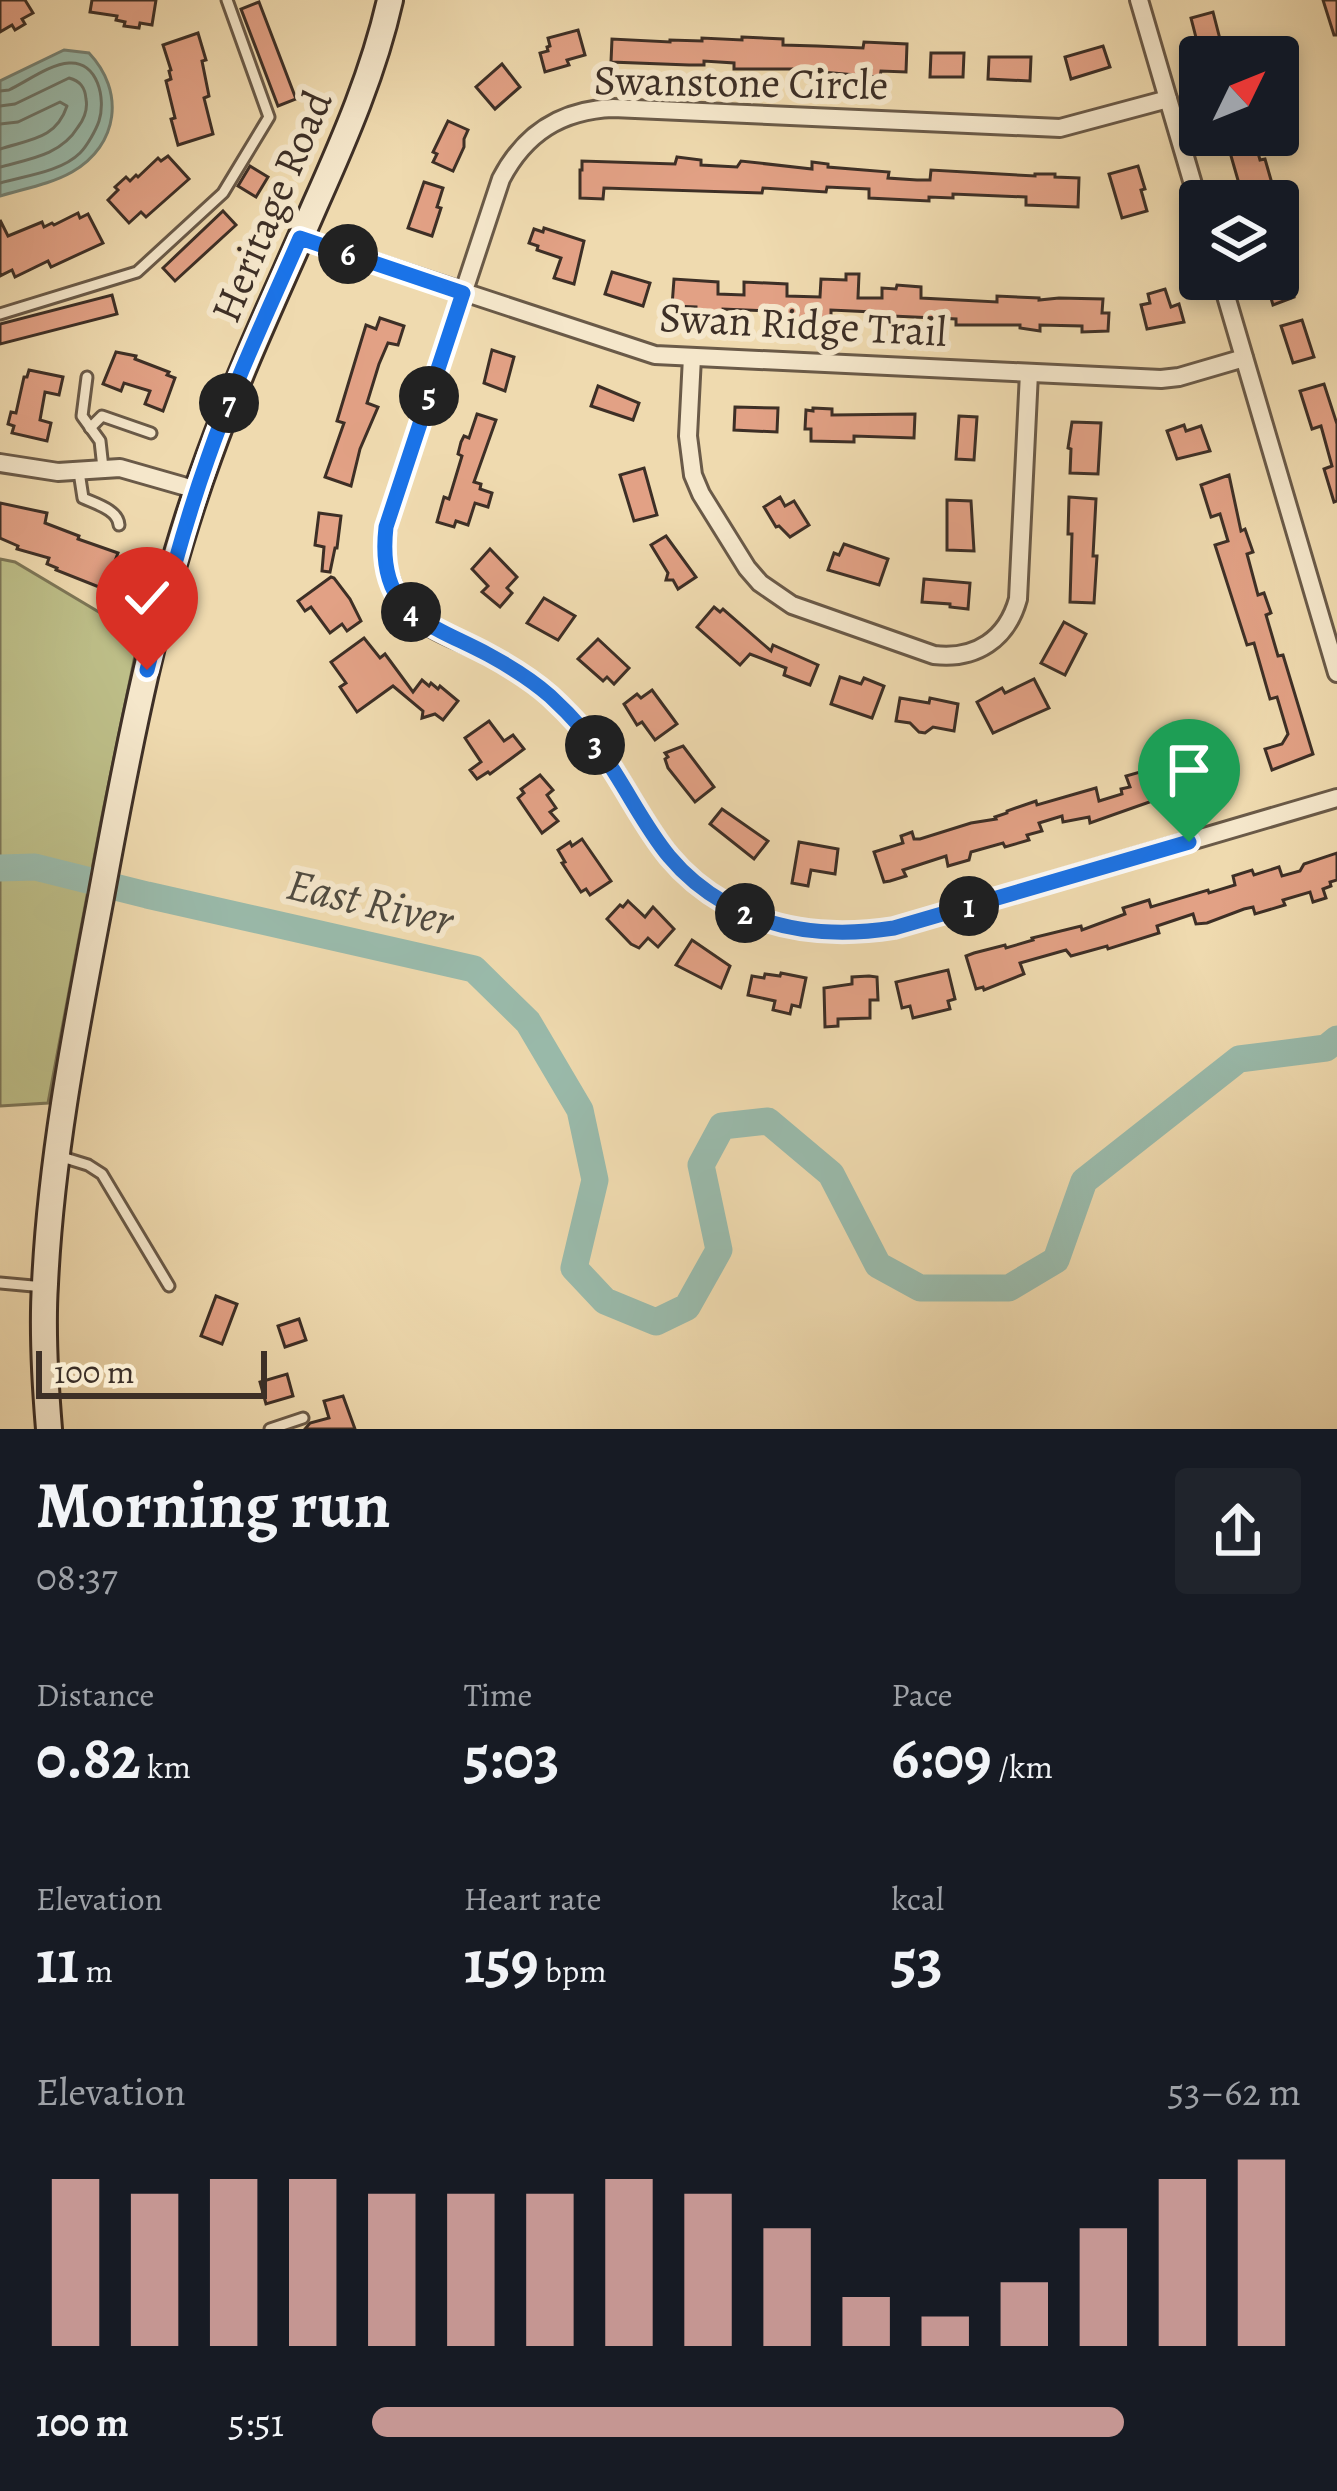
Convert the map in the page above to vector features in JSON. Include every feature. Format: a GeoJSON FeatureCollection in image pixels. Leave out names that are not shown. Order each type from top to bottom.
{"type":"FeatureCollection","features":[{"type":"Feature","properties":{"kind":"main road","name":"Heritage Road"},"geometry":{"type":"LineString","coordinates":[[49,1429],[44,1287],[56,1156],[111,841],[164,598],[196,490],[239,376],[369,76],[390,0]]}},
{"type":"Feature","properties":{"kind":"street"},"geometry":{"type":"LineString","coordinates":[[1139,0],[1192,180]]}},
{"type":"Feature","properties":{"kind":"street","name":"Swanstone Circle"},"geometry":{"type":"LineString","coordinates":[[1168,99],[1060,128],[613,108],[573,113],[538,132],[501,179],[386,527],[385,561],[394,590],[419,620],[516,670],[576,722],[598,748],[656,842],[678,867],[727,904],[804,931],[861,933],[894,928],[1337,798]]}},
{"type":"Feature","properties":{"kind":"street","name":"Swan Ridge Trail"},"geometry":{"type":"LineString","coordinates":[[300,238],[656,356],[1161,379],[1244,358]]}},
{"type":"Feature","properties":{"kind":"street"},"geometry":{"type":"LineString","coordinates":[[1227,300],[1337,673]]}},
{"type":"Feature","properties":{"kind":"street"},"geometry":{"type":"LineString","coordinates":[[692,357],[688,436],[693,475],[747,568],[792,605],[949,657],[988,645],[1015,611],[1029,373]]}},
{"type":"Feature","properties":{"kind":"street"},"geometry":{"type":"LineString","coordinates":[[0,463],[49,472],[133,470],[196,490]]}},
{"type":"Feature","properties":{"kind":"lane"},"geometry":{"type":"LineString","coordinates":[[0,314],[137,272],[223,193],[269,117],[227,0]]}},
{"type":"Feature","properties":{"kind":"lane"},"geometry":{"type":"LineString","coordinates":[[87,377],[82,416],[100,441],[103,468]]}},
{"type":"Feature","properties":{"kind":"lane"},"geometry":{"type":"LineString","coordinates":[[90,428],[102,416],[151,433]]}},
{"type":"Feature","properties":{"kind":"lane"},"geometry":{"type":"LineString","coordinates":[[79,472],[83,498],[113,513],[119,525]]}},
{"type":"Feature","properties":{"kind":"lane"},"geometry":{"type":"LineString","coordinates":[[56,1156],[103,1174],[169,1286]]}},
{"type":"Feature","properties":{"kind":"lane"},"geometry":{"type":"LineString","coordinates":[[0,1283],[44,1287]]}},
{"type":"Feature","properties":{"kind":"lane"},"geometry":{"type":"LineString","coordinates":[[270,1429],[303,1418]]}},
{"type":"Feature","properties":{"kind":"green space"},"geometry":{"type":"Polygon","coordinates":[[[0,559],[15,562],[139,636],[48,1103],[0,1106],[0,559]]]}},
{"type":"Feature","properties":{"kind":"water"},"geometry":{"type":"Polygon","coordinates":[[[64,50],[89,53],[101,68],[112,100],[108,133],[88,161],[72,172],[0,196],[0,81],[64,50]]]}},
{"type":"Feature","properties":{"kind":"building"},"geometry":{"type":"Polygon","coordinates":[[[0,0],[25,0],[33,13],[15,30],[12,25],[0,32],[0,0]]]}},
{"type":"Feature","properties":{"kind":"building"},"geometry":{"type":"Polygon","coordinates":[[[92,0],[156,0],[152,25],[124,26],[117,16],[90,12],[92,0]]]}},
{"type":"Feature","properties":{"kind":"building"},"geometry":{"type":"Polygon","coordinates":[[[1323,0],[1337,0],[1337,35],[1334,35],[1323,0]]]}},
{"type":"Feature","properties":{"kind":"building"},"geometry":{"type":"Polygon","coordinates":[[[259,2],[296,99],[278,106],[241,9],[259,2]]]}},
{"type":"Feature","properties":{"kind":"building"},"geometry":{"type":"Polygon","coordinates":[[[1213,12],[1219,36],[1196,36],[1191,18],[1213,12]]]}},
{"type":"Feature","properties":{"kind":"building"},"geometry":{"type":"Polygon","coordinates":[[[578,30],[585,55],[545,72],[540,53],[548,51],[548,38],[578,30]]]}},
{"type":"Feature","properties":{"kind":"building"},"geometry":{"type":"Polygon","coordinates":[[[198,33],[206,60],[202,61],[209,96],[204,98],[213,134],[178,145],[166,81],[171,79],[171,70],[163,45],[198,33]]]}},
{"type":"Feature","properties":{"kind":"building"},"geometry":{"type":"Polygon","coordinates":[[[612,39],[670,42],[783,39],[783,45],[863,48],[864,42],[907,44],[906,72],[881,71],[880,77],[823,69],[734,69],[734,63],[704,61],[704,65],[611,62],[612,39]]]}},
{"type":"Feature","properties":{"kind":"building"},"geometry":{"type":"Polygon","coordinates":[[[1103,46],[1110,67],[1071,79],[1065,57],[1103,46]]]}},
{"type":"Feature","properties":{"kind":"building"},"geometry":{"type":"Polygon","coordinates":[[[931,53],[964,53],[963,77],[930,77],[931,53]]]}},
{"type":"Feature","properties":{"kind":"building"},"geometry":{"type":"Polygon","coordinates":[[[989,57],[1031,57],[1030,81],[988,79],[989,57]]]}},
{"type":"Feature","properties":{"kind":"building"},"geometry":{"type":"Polygon","coordinates":[[[502,64],[520,87],[495,109],[476,87],[502,64]]]}},
{"type":"Feature","properties":{"kind":"building"},"geometry":{"type":"Polygon","coordinates":[[[448,121],[468,130],[453,171],[433,162],[448,121]]]}},
{"type":"Feature","properties":{"kind":"building"},"geometry":{"type":"Polygon","coordinates":[[[168,156],[189,179],[146,217],[141,212],[129,223],[108,200],[118,190],[115,187],[168,156]]]}},
{"type":"Feature","properties":{"kind":"building"},"geometry":{"type":"Polygon","coordinates":[[[1231,156],[1265,159],[1271,180],[1238,180],[1231,156]]]}},
{"type":"Feature","properties":{"kind":"building"},"geometry":{"type":"Polygon","coordinates":[[[677,157],[701,160],[701,165],[737,167],[741,161],[812,169],[812,162],[917,180],[930,180],[931,170],[1055,174],[1079,178],[1078,207],[1026,205],[1026,197],[869,198],[869,189],[827,187],[826,192],[763,188],[762,193],[604,188],[603,199],[580,198],[582,161],[675,164],[677,157]]]}},
{"type":"Feature","properties":{"kind":"building"},"geometry":{"type":"Polygon","coordinates":[[[250,166],[268,177],[256,197],[238,186],[250,166]]]}},
{"type":"Feature","properties":{"kind":"building"},"geometry":{"type":"Polygon","coordinates":[[[1138,166],[1147,211],[1122,218],[1109,174],[1138,166]]]}},
{"type":"Feature","properties":{"kind":"building"},"geometry":{"type":"Polygon","coordinates":[[[424,182],[443,188],[432,236],[408,228],[424,182]]]}},
{"type":"Feature","properties":{"kind":"building"},"geometry":{"type":"Polygon","coordinates":[[[223,211],[236,225],[175,281],[163,268],[223,211]]]}},
{"type":"Feature","properties":{"kind":"building"},"geometry":{"type":"Polygon","coordinates":[[[78,213],[80,218],[88,214],[103,243],[51,267],[48,261],[15,277],[12,270],[0,276],[0,220],[8,236],[42,222],[44,227],[54,225],[78,213]]]}},
{"type":"Feature","properties":{"kind":"building"},"geometry":{"type":"Polygon","coordinates":[[[544,228],[584,241],[574,284],[554,278],[561,258],[529,243],[534,229],[543,232],[544,228]]]}},
{"type":"Feature","properties":{"kind":"building"},"geometry":{"type":"Polygon","coordinates":[[[612,272],[650,283],[643,306],[605,294],[612,272]]]}},
{"type":"Feature","properties":{"kind":"building"},"geometry":{"type":"Polygon","coordinates":[[[846,274],[859,274],[858,298],[882,298],[882,288],[896,289],[897,285],[921,287],[921,298],[1103,299],[1102,313],[1109,313],[1108,331],[1040,325],[1040,331],[1020,325],[956,325],[956,319],[893,316],[892,323],[872,321],[873,312],[831,310],[831,320],[767,316],[767,311],[696,313],[696,307],[672,306],[674,279],[718,282],[718,294],[744,295],[744,282],[787,284],[787,296],[820,297],[821,279],[846,280],[846,274]]]}},
{"type":"Feature","properties":{"kind":"building"},"geometry":{"type":"Polygon","coordinates":[[[1165,289],[1171,307],[1179,304],[1184,322],[1147,329],[1141,305],[1150,303],[1148,294],[1165,289]]]}},
{"type":"Feature","properties":{"kind":"building"},"geometry":{"type":"Polygon","coordinates":[[[112,295],[117,314],[0,344],[0,324],[112,295]]]}},
{"type":"Feature","properties":{"kind":"building"},"geometry":{"type":"Polygon","coordinates":[[[380,318],[404,326],[398,345],[388,343],[379,364],[367,403],[378,407],[351,486],[325,477],[344,423],[337,421],[366,325],[376,329],[380,318]]]}},
{"type":"Feature","properties":{"kind":"building"},"geometry":{"type":"Polygon","coordinates":[[[1302,320],[1314,357],[1293,363],[1281,326],[1302,320]]]}},
{"type":"Feature","properties":{"kind":"building"},"geometry":{"type":"Polygon","coordinates":[[[492,350],[514,357],[505,391],[484,383],[492,350]]]}},
{"type":"Feature","properties":{"kind":"building"},"geometry":{"type":"Polygon","coordinates":[[[116,352],[136,356],[175,378],[163,411],[145,404],[150,391],[124,383],[121,391],[103,384],[116,352]]]}},
{"type":"Feature","properties":{"kind":"building"},"geometry":{"type":"Polygon","coordinates":[[[29,370],[63,377],[59,395],[45,392],[40,420],[51,423],[47,441],[12,433],[14,426],[8,424],[29,370]]]}},
{"type":"Feature","properties":{"kind":"building"},"geometry":{"type":"Polygon","coordinates":[[[1324,384],[1337,424],[1334,502],[1324,469],[1332,466],[1321,426],[1312,429],[1300,391],[1324,384]]]}},
{"type":"Feature","properties":{"kind":"building"},"geometry":{"type":"Polygon","coordinates":[[[598,386],[639,403],[633,420],[591,406],[598,386]]]}},
{"type":"Feature","properties":{"kind":"building"},"geometry":{"type":"Polygon","coordinates":[[[735,407],[778,408],[777,432],[734,430],[735,407]]]}},
{"type":"Feature","properties":{"kind":"building"},"geometry":{"type":"Polygon","coordinates":[[[832,409],[832,415],[915,414],[914,438],[854,436],[854,442],[811,441],[811,429],[805,429],[806,410],[832,409]]]}},
{"type":"Feature","properties":{"kind":"building"},"geometry":{"type":"Polygon","coordinates":[[[477,414],[496,420],[474,482],[492,493],[488,507],[475,503],[468,525],[456,521],[454,527],[437,522],[462,456],[458,454],[461,442],[464,436],[469,438],[477,414]]]}},
{"type":"Feature","properties":{"kind":"building"},"geometry":{"type":"Polygon","coordinates":[[[959,416],[977,417],[974,460],[956,459],[959,416]]]}},
{"type":"Feature","properties":{"kind":"building"},"geometry":{"type":"Polygon","coordinates":[[[1072,422],[1101,423],[1098,474],[1070,473],[1072,422]]]}},
{"type":"Feature","properties":{"kind":"building"},"geometry":{"type":"Polygon","coordinates":[[[1184,425],[1186,431],[1201,426],[1210,451],[1177,459],[1167,431],[1184,425]]]}},
{"type":"Feature","properties":{"kind":"building"},"geometry":{"type":"Polygon","coordinates":[[[644,468],[657,515],[634,521],[620,475],[644,468]]]}},
{"type":"Feature","properties":{"kind":"building"},"geometry":{"type":"Polygon","coordinates":[[[1229,475],[1241,531],[1245,529],[1253,552],[1247,554],[1258,595],[1264,593],[1271,613],[1266,615],[1278,656],[1283,655],[1313,754],[1272,770],[1265,749],[1282,744],[1288,734],[1277,697],[1270,699],[1254,643],[1247,645],[1215,545],[1228,541],[1220,514],[1211,517],[1201,485],[1229,475]]]}},
{"type":"Feature","properties":{"kind":"building"},"geometry":{"type":"Polygon","coordinates":[[[780,497],[785,506],[794,501],[809,525],[790,537],[776,527],[764,507],[780,497]]]}},
{"type":"Feature","properties":{"kind":"building"},"geometry":{"type":"Polygon","coordinates":[[[1069,497],[1096,499],[1094,603],[1070,602],[1069,497]]]}},
{"type":"Feature","properties":{"kind":"building"},"geometry":{"type":"Polygon","coordinates":[[[947,500],[971,501],[974,551],[947,550],[947,500]]]}},
{"type":"Feature","properties":{"kind":"building"},"geometry":{"type":"Polygon","coordinates":[[[0,503],[47,513],[45,523],[118,553],[104,589],[56,570],[47,564],[49,558],[17,549],[0,538],[0,503]]]}},
{"type":"Feature","properties":{"kind":"building"},"geometry":{"type":"Polygon","coordinates":[[[319,513],[341,516],[330,572],[322,571],[324,547],[315,545],[319,513]]]}},
{"type":"Feature","properties":{"kind":"building"},"geometry":{"type":"Polygon","coordinates":[[[666,536],[696,577],[678,589],[673,580],[666,580],[668,573],[651,545],[666,536]]]}},
{"type":"Feature","properties":{"kind":"building"},"geometry":{"type":"Polygon","coordinates":[[[844,544],[888,559],[879,585],[828,570],[834,553],[839,555],[844,544]]]}},
{"type":"Feature","properties":{"kind":"building"},"geometry":{"type":"Polygon","coordinates":[[[490,549],[517,577],[500,607],[482,592],[488,586],[472,569],[490,549]]]}},
{"type":"Feature","properties":{"kind":"building"},"geometry":{"type":"Polygon","coordinates":[[[331,577],[361,621],[347,631],[342,624],[330,633],[311,607],[305,611],[298,601],[331,577]]]}},
{"type":"Feature","properties":{"kind":"building"},"geometry":{"type":"Polygon","coordinates":[[[924,579],[970,583],[968,609],[922,602],[924,579]]]}},
{"type":"Feature","properties":{"kind":"building"},"geometry":{"type":"Polygon","coordinates":[[[544,598],[575,616],[558,640],[527,623],[544,598]]]}},
{"type":"Feature","properties":{"kind":"building"},"geometry":{"type":"Polygon","coordinates":[[[714,607],[723,609],[771,651],[773,645],[818,665],[810,685],[784,675],[786,668],[750,654],[740,665],[697,627],[714,607]]]}},
{"type":"Feature","properties":{"kind":"building"},"geometry":{"type":"Polygon","coordinates":[[[1064,622],[1086,634],[1065,675],[1041,663],[1064,622]]]}},
{"type":"Feature","properties":{"kind":"building"},"geometry":{"type":"Polygon","coordinates":[[[364,638],[380,658],[385,654],[413,692],[422,680],[440,686],[458,701],[443,720],[435,714],[422,718],[423,711],[393,686],[357,712],[340,687],[346,683],[331,662],[364,638]]]}},
{"type":"Feature","properties":{"kind":"building"},"geometry":{"type":"Polygon","coordinates":[[[598,639],[629,668],[614,684],[607,677],[603,681],[578,659],[598,639]]]}},
{"type":"Feature","properties":{"kind":"building"},"geometry":{"type":"Polygon","coordinates":[[[840,677],[861,684],[864,678],[884,686],[872,718],[831,704],[840,677]]]}},
{"type":"Feature","properties":{"kind":"building"},"geometry":{"type":"Polygon","coordinates":[[[1034,679],[1049,708],[993,733],[977,702],[1002,688],[1005,693],[1034,679]]]}},
{"type":"Feature","properties":{"kind":"building"},"geometry":{"type":"Polygon","coordinates":[[[652,690],[677,724],[655,740],[642,722],[637,725],[624,704],[652,690]]]}},
{"type":"Feature","properties":{"kind":"building"},"geometry":{"type":"Polygon","coordinates":[[[900,698],[958,704],[954,731],[933,727],[919,732],[910,723],[896,721],[900,698]]]}},
{"type":"Feature","properties":{"kind":"building"},"geometry":{"type":"Polygon","coordinates":[[[489,721],[504,741],[513,735],[524,749],[477,779],[470,770],[481,762],[465,738],[489,721]]]}},
{"type":"Feature","properties":{"kind":"building"},"geometry":{"type":"Polygon","coordinates":[[[683,746],[714,787],[695,802],[665,759],[665,753],[683,746]]]}},
{"type":"Feature","properties":{"kind":"building"},"geometry":{"type":"Polygon","coordinates":[[[1220,763],[1225,782],[1172,794],[1090,823],[1089,817],[1063,822],[1062,816],[1039,823],[1042,831],[1027,835],[1029,840],[971,852],[969,860],[948,866],[946,856],[903,870],[906,876],[890,881],[884,882],[874,852],[903,843],[901,836],[912,832],[914,839],[920,839],[996,819],[1036,801],[1037,805],[1096,788],[1099,801],[1122,794],[1121,789],[1130,787],[1126,776],[1140,772],[1143,782],[1220,763]]]}},
{"type":"Feature","properties":{"kind":"building"},"geometry":{"type":"Polygon","coordinates":[[[540,775],[553,790],[547,795],[556,808],[550,812],[558,821],[542,833],[518,798],[524,793],[521,789],[540,775]]]}},
{"type":"Feature","properties":{"kind":"building"},"geometry":{"type":"Polygon","coordinates":[[[722,809],[768,841],[754,859],[710,824],[722,809]]]}},
{"type":"Feature","properties":{"kind":"building"},"geometry":{"type":"Polygon","coordinates":[[[582,839],[611,881],[590,895],[586,889],[581,892],[558,850],[582,839]]]}},
{"type":"Feature","properties":{"kind":"building"},"geometry":{"type":"Polygon","coordinates":[[[799,842],[838,849],[835,874],[811,870],[808,886],[792,883],[799,842]]]}},
{"type":"Feature","properties":{"kind":"building"},"geometry":{"type":"Polygon","coordinates":[[[1337,853],[1337,880],[1323,889],[1326,898],[1313,902],[1310,892],[1283,900],[1285,905],[1255,914],[1253,907],[1244,909],[1207,923],[1196,924],[1193,914],[1157,926],[1159,933],[1108,949],[1071,956],[1066,950],[1020,963],[1024,974],[976,989],[966,956],[1081,926],[1082,930],[1149,900],[1151,907],[1209,893],[1235,885],[1233,876],[1252,870],[1254,875],[1279,867],[1282,876],[1337,853]]]}},
{"type":"Feature","properties":{"kind":"building"},"geometry":{"type":"Polygon","coordinates":[[[628,901],[645,917],[653,907],[674,929],[658,947],[648,938],[639,948],[631,944],[607,919],[628,901]]]}},
{"type":"Feature","properties":{"kind":"building"},"geometry":{"type":"Polygon","coordinates":[[[692,940],[730,966],[721,988],[676,965],[692,940]]]}},
{"type":"Feature","properties":{"kind":"building"},"geometry":{"type":"Polygon","coordinates":[[[948,970],[955,999],[948,1001],[950,1009],[913,1018],[910,1006],[902,1008],[896,982],[948,970]]]}},
{"type":"Feature","properties":{"kind":"building"},"geometry":{"type":"Polygon","coordinates":[[[781,973],[806,978],[800,1007],[792,1005],[790,1014],[773,1010],[775,1001],[748,995],[752,976],[781,973]]]}},
{"type":"Feature","properties":{"kind":"building"},"geometry":{"type":"Polygon","coordinates":[[[877,977],[878,1000],[870,1000],[870,1018],[838,1019],[838,1026],[825,1027],[824,988],[877,977]]]}},
{"type":"Feature","properties":{"kind":"building"},"geometry":{"type":"Polygon","coordinates":[[[216,1296],[237,1304],[222,1344],[201,1336],[216,1296]]]}},
{"type":"Feature","properties":{"kind":"building"},"geometry":{"type":"Polygon","coordinates":[[[299,1319],[306,1340],[285,1347],[278,1326],[299,1319]]]}},
{"type":"Feature","properties":{"kind":"building"},"geometry":{"type":"Polygon","coordinates":[[[287,1374],[293,1396],[266,1404],[260,1382],[287,1374]]]}},
{"type":"Feature","properties":{"kind":"building"},"geometry":{"type":"Polygon","coordinates":[[[343,1396],[355,1429],[305,1429],[329,1418],[324,1401],[343,1396]]]}},
{"type":"Feature","properties":{"kind":"waterway","name":"East River"},"geometry":{"type":"LineString","coordinates":[[0,868],[35,867],[474,969],[528,1022],[580,1110],[595,1180],[574,1268],[605,1301],[656,1322],[687,1307],[719,1250],[701,1165],[722,1126],[768,1121],[831,1174],[878,1265],[920,1288],[1009,1288],[1056,1260],[1084,1181],[1239,1059],[1326,1048],[1337,1039]]}},
{"type":"Feature","properties":{"kind":"route"},"geometry":{"type":"LineString","coordinates":[[147,670],[196,490],[239,376],[300,238],[463,293],[386,527],[385,561],[394,590],[435,631],[486,653],[548,694],[598,748],[656,842],[703,889],[780,926],[861,933],[894,928],[1189,842]]}}]}
